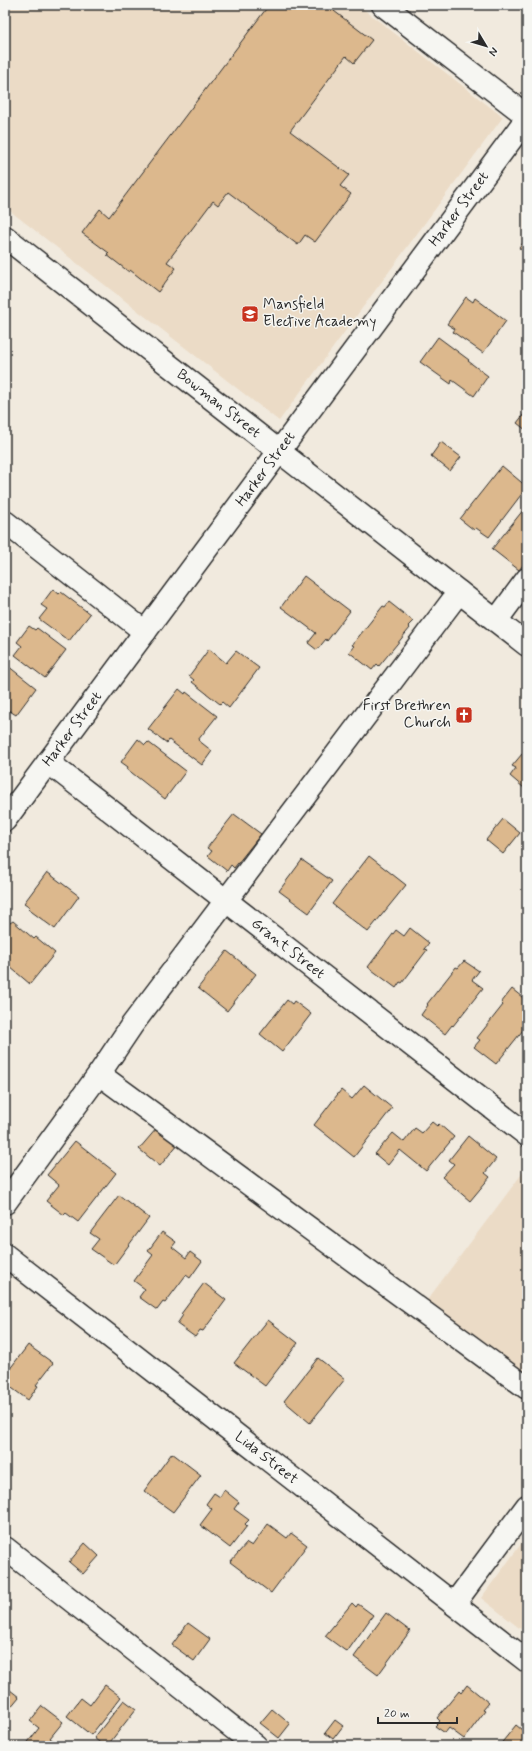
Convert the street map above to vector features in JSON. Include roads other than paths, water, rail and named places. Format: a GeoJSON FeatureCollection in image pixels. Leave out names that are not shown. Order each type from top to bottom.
{"type":"FeatureCollection","features":[{"type":"Feature","properties":{"kind":"street"},"geometry":{"type":"LineString","coordinates":[[383,5],[527,117]]}},
{"type":"Feature","properties":{"kind":"street","name":"Harker Street"},"geometry":{"type":"LineString","coordinates":[[5,820],[527,117]]}},
{"type":"Feature","properties":{"kind":"street","name":"Bowman Street"},"geometry":{"type":"LineString","coordinates":[[5,237],[280,450],[527,645]]}},
{"type":"Feature","properties":{"kind":"street"},"geometry":{"type":"LineString","coordinates":[[5,522],[145,632]]}},
{"type":"Feature","properties":{"kind":"street"},"geometry":{"type":"LineString","coordinates":[[496,621],[527,580]]}},
{"type":"Feature","properties":{"kind":"street"},"geometry":{"type":"LineString","coordinates":[[5,1203],[99,1074],[132,1025],[459,592]]}},
{"type":"Feature","properties":{"kind":"street","name":"Grant Street"},"geometry":{"type":"LineString","coordinates":[[48,762],[527,1135]]}},
{"type":"Feature","properties":{"kind":"street"},"geometry":{"type":"LineString","coordinates":[[99,1074],[527,1388]]}},
{"type":"Feature","properties":{"kind":"street","name":"Lida Street"},"geometry":{"type":"LineString","coordinates":[[5,1255],[527,1661]]}},
{"type":"Feature","properties":{"kind":"street"},"geometry":{"type":"LineString","coordinates":[[454,1604],[527,1506]]}},
{"type":"Feature","properties":{"kind":"street"},"geometry":{"type":"LineString","coordinates":[[5,1548],[256,1746]]}},
{"type":"Feature","properties":{"kind":"place","name":"Mansfield Elective Academy"},"geometry":{"type":"Point","coordinates":[250,314]}},
{"type":"Feature","properties":{"kind":"place","name":"First Brethren Church"},"geometry":{"type":"Point","coordinates":[464,715]}}]}
